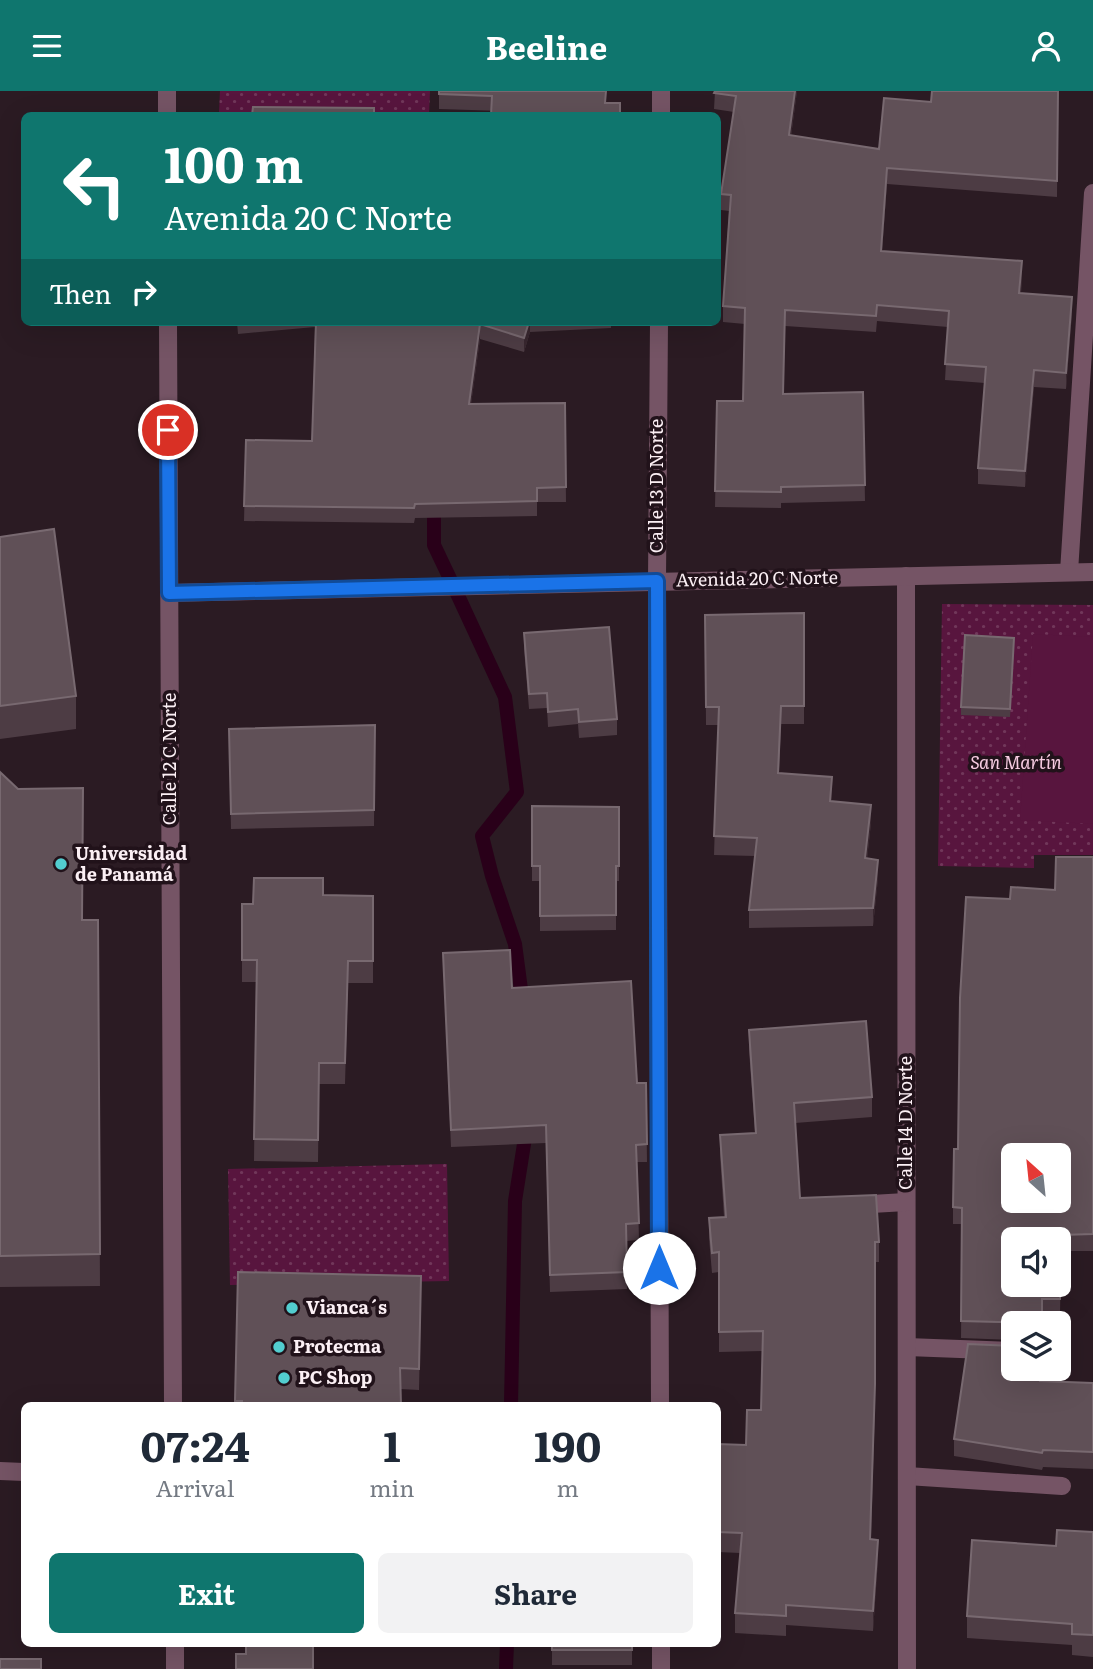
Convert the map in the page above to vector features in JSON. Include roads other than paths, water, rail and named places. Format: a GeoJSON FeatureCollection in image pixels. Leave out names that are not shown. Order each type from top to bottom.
{"type":"FeatureCollection","features":[{"type":"Feature","properties":{"kind":"street"},"geometry":{"type":"LineString","coordinates":[[167,91],[167,112]]}},
{"type":"Feature","properties":{"kind":"street"},"geometry":{"type":"LineString","coordinates":[[661,91],[661,112]]}},
{"type":"Feature","properties":{"kind":"street"},"geometry":{"type":"LineString","coordinates":[[1069,572],[1093,193]]}},
{"type":"Feature","properties":{"kind":"street","name":"Calle 12 C Norte"},"geometry":{"type":"LineString","coordinates":[[168,326],[173,1402]]}},
{"type":"Feature","properties":{"kind":"street","name":"Calle 13 D Norte"},"geometry":{"type":"LineString","coordinates":[[659,326],[657,581],[660,1402]]}},
{"type":"Feature","properties":{"kind":"street","name":"Avenida 20 C Norte"},"geometry":{"type":"LineString","coordinates":[[169,593],[1093,572]]}},
{"type":"Feature","properties":{"kind":"street","name":"Calle 14 D Norte"},"geometry":{"type":"LineString","coordinates":[[906,576],[907,1669]]}},
{"type":"Feature","properties":{"kind":"street"},"geometry":{"type":"LineString","coordinates":[[841,1205],[906,1202]]}},
{"type":"Feature","properties":{"kind":"street"},"geometry":{"type":"LineString","coordinates":[[907,1347],[1001,1351]]}},
{"type":"Feature","properties":{"kind":"street"},"geometry":{"type":"LineString","coordinates":[[0,1471],[21,1472]]}},
{"type":"Feature","properties":{"kind":"street"},"geometry":{"type":"LineString","coordinates":[[907,1476],[1062,1486]]}},
{"type":"Feature","properties":{"kind":"street"},"geometry":{"type":"LineString","coordinates":[[175,1647],[175,1669]]}},
{"type":"Feature","properties":{"kind":"street"},"geometry":{"type":"LineString","coordinates":[[661,1647],[661,1669]]}},
{"type":"Feature","properties":{"kind":"waterway"},"geometry":{"type":"LineString","coordinates":[[434,501],[434,545],[453,585]]}},
{"type":"Feature","properties":{"kind":"waterway"},"geometry":{"type":"LineString","coordinates":[[454,587],[505,697],[517,792],[482,836],[492,876],[515,944],[523,1005]]}},
{"type":"Feature","properties":{"kind":"waterway"},"geometry":{"type":"LineString","coordinates":[[511,1402],[515,1201],[527,1125]]}},
{"type":"Feature","properties":{"kind":"waterway"},"geometry":{"type":"LineString","coordinates":[[506,1669],[507,1647]]}},
{"type":"Feature","properties":{"kind":"place","name":"Universidad de Panamá"},"geometry":{"type":"Point","coordinates":[61,864]}},
{"type":"Feature","properties":{"kind":"place","name":"Vianca´s"},"geometry":{"type":"Point","coordinates":[292,1308]}},
{"type":"Feature","properties":{"kind":"place","name":"Protecma"},"geometry":{"type":"Point","coordinates":[279,1347]}},
{"type":"Feature","properties":{"kind":"place","name":"PC Shop"},"geometry":{"type":"Point","coordinates":[284,1378]}},
{"type":"Feature","properties":{"kind":"park label","name":"San Martín"},"geometry":{"type":"Point","coordinates":[1016,763]}}]}
